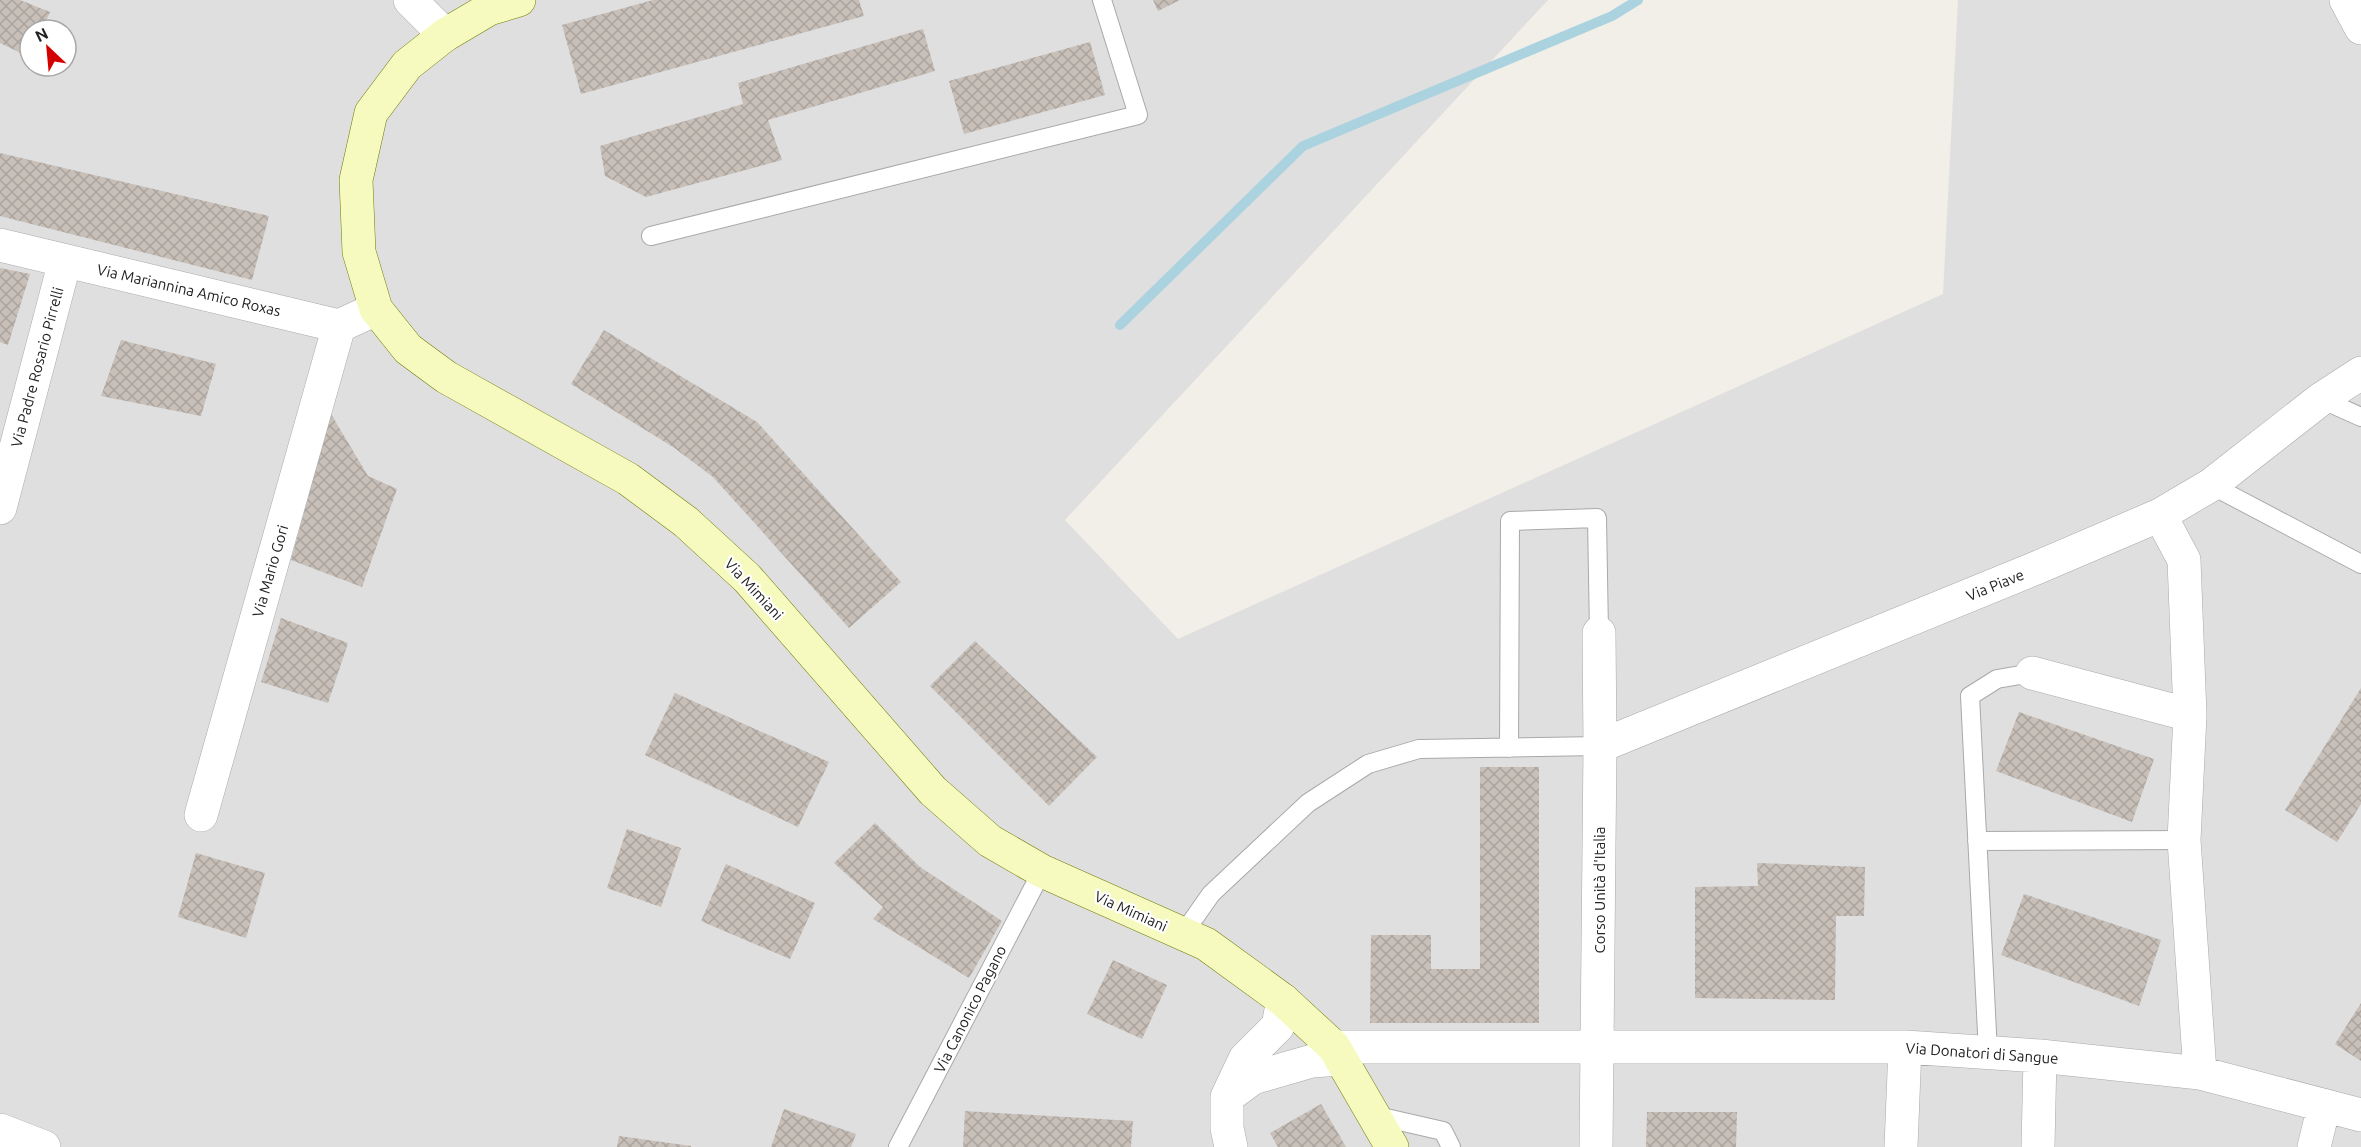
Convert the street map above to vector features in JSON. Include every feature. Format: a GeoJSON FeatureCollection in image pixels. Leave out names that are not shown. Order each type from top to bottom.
{"type":"FeatureCollection","features":[{"type":"Feature","properties":{"kind":"street"},"geometry":{"type":"LineString","coordinates":[[410,0],[445,35]]}},
{"type":"Feature","properties":{"kind":"street","name":"Via Mimiani"},"geometry":{"type":"LineString","coordinates":[[519,0],[489,9],[445,35],[407,65],[371,113],[356,180],[359,252],[376,309],[408,349],[446,377],[628,479],[686,522],[747,578],[933,791],[990,840],[1042,871],[1206,944],[1283,1000],[1338,1053],[1392,1147]]}},
{"type":"Feature","properties":{"kind":"street"},"geometry":{"type":"LineString","coordinates":[[2346,0],[2361,28]]}},
{"type":"Feature","properties":{"kind":"street","name":"Via Mariannina Amico Roxas"},"geometry":{"type":"LineString","coordinates":[[0,245],[339,326]]}},
{"type":"Feature","properties":{"kind":"street","name":"Via Padre Rosario Pirrelli"},"geometry":{"type":"LineString","coordinates":[[0,508],[65,261]]}},
{"type":"Feature","properties":{"kind":"street"},"geometry":{"type":"LineString","coordinates":[[339,326],[376,309]]}},
{"type":"Feature","properties":{"kind":"street","name":"Via Mario Gori"},"geometry":{"type":"LineString","coordinates":[[201,815],[339,326]]}},
{"type":"Feature","properties":{"kind":"street","name":"Via Piave"},"geometry":{"type":"LineString","coordinates":[[1600,746],[2160,515],[2211,485],[2321,399],[2361,373]]}},
{"type":"Feature","properties":{"kind":"street"},"geometry":{"type":"LineString","coordinates":[[2160,515],[2184,560],[2190,715],[2184,840],[2200,1073]]}},
{"type":"Feature","properties":{"kind":"street","name":"Corso Unità d'Italia"},"geometry":{"type":"LineString","coordinates":[[1596,1147],[1599,633]]}},
{"type":"Feature","properties":{"kind":"street"},"geometry":{"type":"LineString","coordinates":[[2032,673],[2190,715]]}},
{"type":"Feature","properties":{"kind":"street"},"geometry":{"type":"LineString","coordinates":[[1231,1147],[1227,1128],[1227,1097],[1245,1059],[1278,1026],[1283,1000]]}},
{"type":"Feature","properties":{"kind":"street"},"geometry":{"type":"LineString","coordinates":[[1901,1147],[1905,1047]]}},
{"type":"Feature","properties":{"kind":"street","name":"Via Donatori di Sangue"},"geometry":{"type":"LineString","coordinates":[[1227,1097],[1253,1078],[1338,1053],[1598,1048],[1905,1047],[2040,1056],[2200,1073],[2361,1115]]}},
{"type":"Feature","properties":{"kind":"street"},"geometry":{"type":"LineString","coordinates":[[2038,1147],[2040,1056]]}},
{"type":"Feature","properties":{"kind":"street"},"geometry":{"type":"LineString","coordinates":[[2314,1147],[2324,1106]]}},
{"type":"Feature","properties":{"kind":"street"},"geometry":{"type":"LineString","coordinates":[[0,1130],[44,1147]]}},
{"type":"Feature","properties":{"kind":"lane"},"geometry":{"type":"LineString","coordinates":[[651,236],[1138,115],[1102,0]]}},
{"type":"Feature","properties":{"kind":"lane"},"geometry":{"type":"LineString","coordinates":[[2321,399],[2361,417]]}},
{"type":"Feature","properties":{"kind":"lane"},"geometry":{"type":"LineString","coordinates":[[2211,485],[2361,564]]}},
{"type":"Feature","properties":{"kind":"lane"},"geometry":{"type":"LineString","coordinates":[[1509,748],[1510,521],[1597,518],[1599,633]]}},
{"type":"Feature","properties":{"kind":"lane"},"geometry":{"type":"LineString","coordinates":[[1988,1052],[1971,696],[1997,679],[2032,673]]}},
{"type":"Feature","properties":{"kind":"lane"},"geometry":{"type":"LineString","coordinates":[[1184,934],[1211,894],[1308,803],[1368,764],[1419,749],[1600,746]]}},
{"type":"Feature","properties":{"kind":"lane"},"geometry":{"type":"LineString","coordinates":[[1977,841],[2184,840]]}},
{"type":"Feature","properties":{"kind":"lane","name":"Via Canonico Pagano"},"geometry":{"type":"LineString","coordinates":[[898,1147],[1042,871]]}},
{"type":"Feature","properties":{"kind":"lane"},"geometry":{"type":"LineString","coordinates":[[1373,1115],[1443,1131],[1451,1147]]}},
{"type":"Feature","properties":{"kind":"shaded area"},"geometry":{"type":"Polygon","coordinates":[[[0,0],[1548,0],[1065,520],[1178,639],[1943,294],[1958,0],[2361,0],[2361,1147],[0,1147],[0,0]]]}},
{"type":"Feature","properties":{"kind":"building"},"geometry":{"type":"Polygon","coordinates":[[[0,0],[20,0],[50,12],[47,18],[18,18],[18,52],[0,43],[0,0]]]}},
{"type":"Feature","properties":{"kind":"building"},"geometry":{"type":"Polygon","coordinates":[[[653,0],[859,0],[864,16],[581,94],[562,25],[653,0]]]}},
{"type":"Feature","properties":{"kind":"building"},"geometry":{"type":"Polygon","coordinates":[[[1153,0],[1180,0],[1158,11],[1153,0]]]}},
{"type":"Feature","properties":{"kind":"building"},"geometry":{"type":"Polygon","coordinates":[[[923,29],[935,71],[768,120],[782,160],[646,197],[605,176],[600,146],[743,104],[738,83],[923,29]]]}},
{"type":"Feature","properties":{"kind":"building"},"geometry":{"type":"Polygon","coordinates":[[[1090,42],[1105,95],[964,134],[949,81],[1090,42]]]}},
{"type":"Feature","properties":{"kind":"building"},"geometry":{"type":"Polygon","coordinates":[[[0,153],[269,216],[252,280],[0,216],[0,153]]]}},
{"type":"Feature","properties":{"kind":"building"},"geometry":{"type":"Polygon","coordinates":[[[0,268],[30,274],[8,345],[0,342],[0,268]]]}},
{"type":"Feature","properties":{"kind":"building"},"geometry":{"type":"Polygon","coordinates":[[[604,330],[757,422],[901,582],[849,628],[713,477],[673,447],[571,384],[604,330]]]}},
{"type":"Feature","properties":{"kind":"building"},"geometry":{"type":"Polygon","coordinates":[[[121,340],[216,364],[201,416],[101,396],[121,340]]]}},
{"type":"Feature","properties":{"kind":"building"},"geometry":{"type":"Polygon","coordinates":[[[331,414],[368,476],[397,489],[362,587],[291,560],[331,414]]]}},
{"type":"Feature","properties":{"kind":"building"},"geometry":{"type":"Polygon","coordinates":[[[281,618],[348,643],[328,703],[261,682],[281,618]]]}},
{"type":"Feature","properties":{"kind":"building"},"geometry":{"type":"Polygon","coordinates":[[[975,641],[1097,757],[1049,806],[930,686],[975,641]]]}},
{"type":"Feature","properties":{"kind":"building"},"geometry":{"type":"Polygon","coordinates":[[[2361,688],[2361,804],[2337,842],[2285,810],[2361,688]]]}},
{"type":"Feature","properties":{"kind":"building"},"geometry":{"type":"Polygon","coordinates":[[[675,693],[829,762],[798,827],[645,755],[675,693]]]}},
{"type":"Feature","properties":{"kind":"building"},"geometry":{"type":"Polygon","coordinates":[[[2019,712],[2154,759],[2132,822],[1996,771],[2019,712]]]}},
{"type":"Feature","properties":{"kind":"building"},"geometry":{"type":"Polygon","coordinates":[[[1480,767],[1539,767],[1539,1023],[1370,1023],[1371,935],[1431,935],[1431,969],[1480,969],[1480,767]]]}},
{"type":"Feature","properties":{"kind":"building"},"geometry":{"type":"Polygon","coordinates":[[[875,823],[920,867],[1002,921],[969,978],[873,919],[883,907],[834,863],[875,823]]]}},
{"type":"Feature","properties":{"kind":"building"},"geometry":{"type":"Polygon","coordinates":[[[627,829],[681,848],[661,907],[607,888],[627,829]]]}},
{"type":"Feature","properties":{"kind":"building"},"geometry":{"type":"Polygon","coordinates":[[[196,853],[265,873],[246,938],[178,917],[196,853]]]}},
{"type":"Feature","properties":{"kind":"building"},"geometry":{"type":"Polygon","coordinates":[[[1757,863],[1865,867],[1864,916],[1836,916],[1835,1000],[1695,998],[1695,887],[1758,886],[1757,863]]]}},
{"type":"Feature","properties":{"kind":"building"},"geometry":{"type":"Polygon","coordinates":[[[726,864],[815,903],[790,959],[701,921],[726,864]]]}},
{"type":"Feature","properties":{"kind":"building"},"geometry":{"type":"Polygon","coordinates":[[[2024,894],[2161,940],[2139,1006],[2001,955],[2024,894]]]}},
{"type":"Feature","properties":{"kind":"building"},"geometry":{"type":"Polygon","coordinates":[[[1113,960],[1167,985],[1142,1039],[1087,1014],[1113,960]]]}},
{"type":"Feature","properties":{"kind":"building"},"geometry":{"type":"Polygon","coordinates":[[[2361,1003],[2361,1061],[2335,1044],[2361,1003]]]}},
{"type":"Feature","properties":{"kind":"building"},"geometry":{"type":"Polygon","coordinates":[[[1321,1104],[1346,1147],[1278,1147],[1270,1133],[1321,1104]]]}},
{"type":"Feature","properties":{"kind":"building"},"geometry":{"type":"Polygon","coordinates":[[[784,1109],[856,1134],[851,1147],[771,1147],[784,1109]]]}},
{"type":"Feature","properties":{"kind":"building"},"geometry":{"type":"Polygon","coordinates":[[[965,1111],[1133,1121],[1131,1147],[963,1147],[965,1111]]]}},
{"type":"Feature","properties":{"kind":"building"},"geometry":{"type":"Polygon","coordinates":[[[1647,1112],[1737,1112],[1736,1147],[1646,1147],[1647,1112]]]}},
{"type":"Feature","properties":{"kind":"building"},"geometry":{"type":"Polygon","coordinates":[[[619,1136],[691,1146],[691,1147],[617,1147],[619,1136]]]}},
{"type":"Feature","properties":{"kind":"waterway"},"geometry":{"type":"LineString","coordinates":[[1120,325],[1303,146],[1612,16],[1638,0]]}}]}
